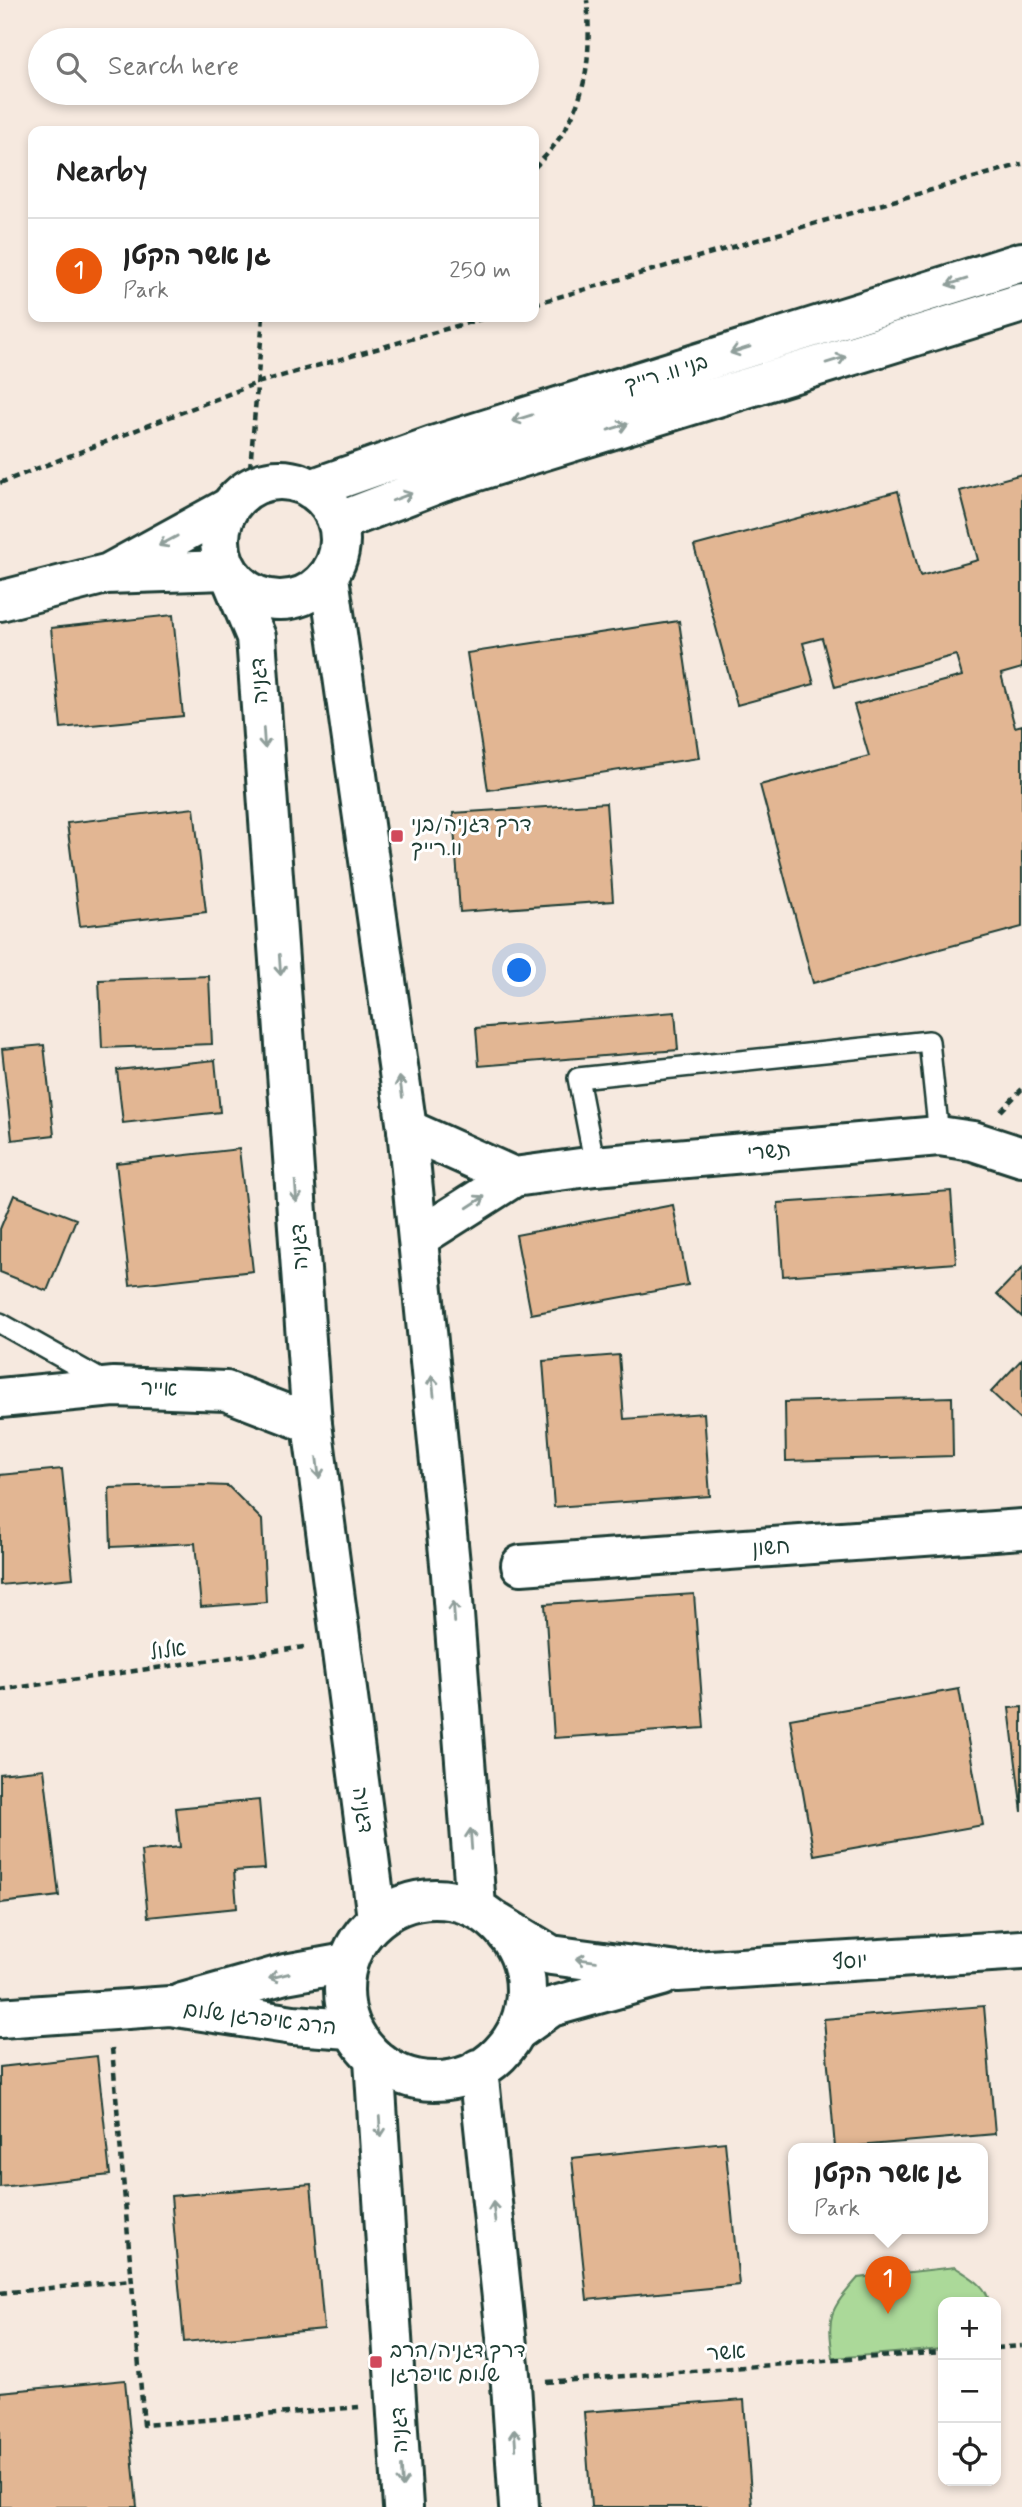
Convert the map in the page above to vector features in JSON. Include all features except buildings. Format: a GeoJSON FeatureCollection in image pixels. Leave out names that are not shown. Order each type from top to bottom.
{"type":"FeatureCollection","features":[{"type":"Feature","properties":{"kind":"street","name":"בני וו. רייך"},"geometry":{"type":"LineString","coordinates":[[312,489],[432,446],[1022,262]]}},
{"type":"Feature","properties":{"kind":"street","name":"בני וו. רייך"},"geometry":{"type":"LineString","coordinates":[[338,522],[455,478],[1022,303]]}},
{"type":"Feature","properties":{"kind":"street"},"geometry":{"type":"LineString","coordinates":[[106,574],[238,498],[280,480],[312,489],[323,497],[338,522],[341,541],[338,560],[328,577],[315,590],[280,601],[261,598],[245,590],[229,574],[218,538],[238,498]]}},
{"type":"Feature","properties":{"kind":"street"},"geometry":{"type":"LineString","coordinates":[[0,601],[106,574],[229,574]]}},
{"type":"Feature","properties":{"kind":"street","name":"דגניה"},"geometry":{"type":"LineString","coordinates":[[229,574],[256,637],[312,1424],[377,1918]]}},
{"type":"Feature","properties":{"kind":"street"},"geometry":{"type":"LineString","coordinates":[[328,577],[407,1129],[487,1915]]}},
{"type":"Feature","properties":{"kind":"street"},"geometry":{"type":"LineString","coordinates":[[407,1129],[514,1177]]}},
{"type":"Feature","properties":{"kind":"street","name":"תשרי"},"geometry":{"type":"LineString","coordinates":[[418,1238],[514,1177],[595,1166],[939,1136],[973,1141],[1022,1157]]}},
{"type":"Feature","properties":{"kind":"street","name":"אייר"},"geometry":{"type":"LineString","coordinates":[[0,1398],[114,1387],[226,1391],[312,1424]]}},
{"type":"Feature","properties":{"kind":"street","name":"חשון"},"geometry":{"type":"LineString","coordinates":[[521,1565],[1022,1529]]}},
{"type":"Feature","properties":{"kind":"street"},"geometry":{"type":"LineString","coordinates":[[438,1898],[487,1915],[518,1949],[527,1982],[525,2007],[517,2031],[502,2053],[456,2080],[427,2082],[402,2075],[374,2059],[350,2029],[342,1996],[346,1963],[358,1938],[377,1918],[406,1902],[438,1898]]}},
{"type":"Feature","properties":{"kind":"street","name":"יוסף"},"geometry":{"type":"LineString","coordinates":[[487,1915],[551,1955],[678,1972],[1022,1950]]}},
{"type":"Feature","properties":{"kind":"street","name":"הרב איפרגן שלום"},"geometry":{"type":"LineString","coordinates":[[0,2018],[170,2006],[285,1974],[346,1963]]}},
{"type":"Feature","properties":{"kind":"street","name":"יוסף"},"geometry":{"type":"LineString","coordinates":[[517,2031],[551,2007],[678,1972]]}},
{"type":"Feature","properties":{"kind":"street","name":"הרב איפרגן שלום"},"geometry":{"type":"LineString","coordinates":[[170,2006],[293,2025],[350,2029]]}},
{"type":"Feature","properties":{"kind":"street","name":"דגניה"},"geometry":{"type":"LineString","coordinates":[[374,2059],[403,2507]]}},
{"type":"Feature","properties":{"kind":"street"},"geometry":{"type":"LineString","coordinates":[[478,2069],[511,2384],[519,2507]]}},
{"type":"Feature","properties":{"kind":"lane"},"geometry":{"type":"LineString","coordinates":[[595,1166],[578,1078],[929,1041],[939,1136]]}},
{"type":"Feature","properties":{"kind":"lane"},"geometry":{"type":"LineString","coordinates":[[0,1323],[114,1387]]}},
{"type":"Feature","properties":{"kind":"path"},"geometry":{"type":"LineString","coordinates":[[539,163],[553,149],[580,104],[590,36],[587,0]]}},
{"type":"Feature","properties":{"kind":"path"},"geometry":{"type":"LineString","coordinates":[[539,303],[1022,164]]}},
{"type":"Feature","properties":{"kind":"path"},"geometry":{"type":"LineString","coordinates":[[238,498],[257,383],[263,322]]}},
{"type":"Feature","properties":{"kind":"path"},"geometry":{"type":"LineString","coordinates":[[0,483],[257,383],[470,322]]}},
{"type":"Feature","properties":{"kind":"path","name":"אלול"},"geometry":{"type":"LineString","coordinates":[[0,1690],[341,1642]]}},
{"type":"Feature","properties":{"kind":"path"},"geometry":{"type":"LineString","coordinates":[[109,2010],[144,2425],[398,2404]]}},
{"type":"Feature","properties":{"kind":"path"},"geometry":{"type":"LineString","coordinates":[[0,2293],[132,2280]]}},
{"type":"Feature","properties":{"kind":"path"},"geometry":{"type":"LineString","coordinates":[[1001,2348],[1022,2346]]}},
{"type":"Feature","properties":{"kind":"path","name":"אשר"},"geometry":{"type":"LineString","coordinates":[[511,2384],[938,2352]]}},
{"type":"Feature","properties":{"kind":"green space"},"geometry":{"type":"Polygon","coordinates":[[[955,2267],[981,2286],[987,2297],[938,2297],[938,2349],[833,2358],[830,2332],[832,2314],[858,2278],[955,2267]]]}},
{"type":"Feature","properties":{"kind":"place","name":"דרך דגניה/בני וו.רייך"},"geometry":{"type":"Point","coordinates":[397,836]}},
{"type":"Feature","properties":{"kind":"place","name":"גן אשר הקטן"},"geometry":{"type":"Point","coordinates":[888,2314]}},
{"type":"Feature","properties":{"kind":"place","name":"דרך דגניה/הרב שלום איפרגן"},"geometry":{"type":"Point","coordinates":[376,2362]}}]}
